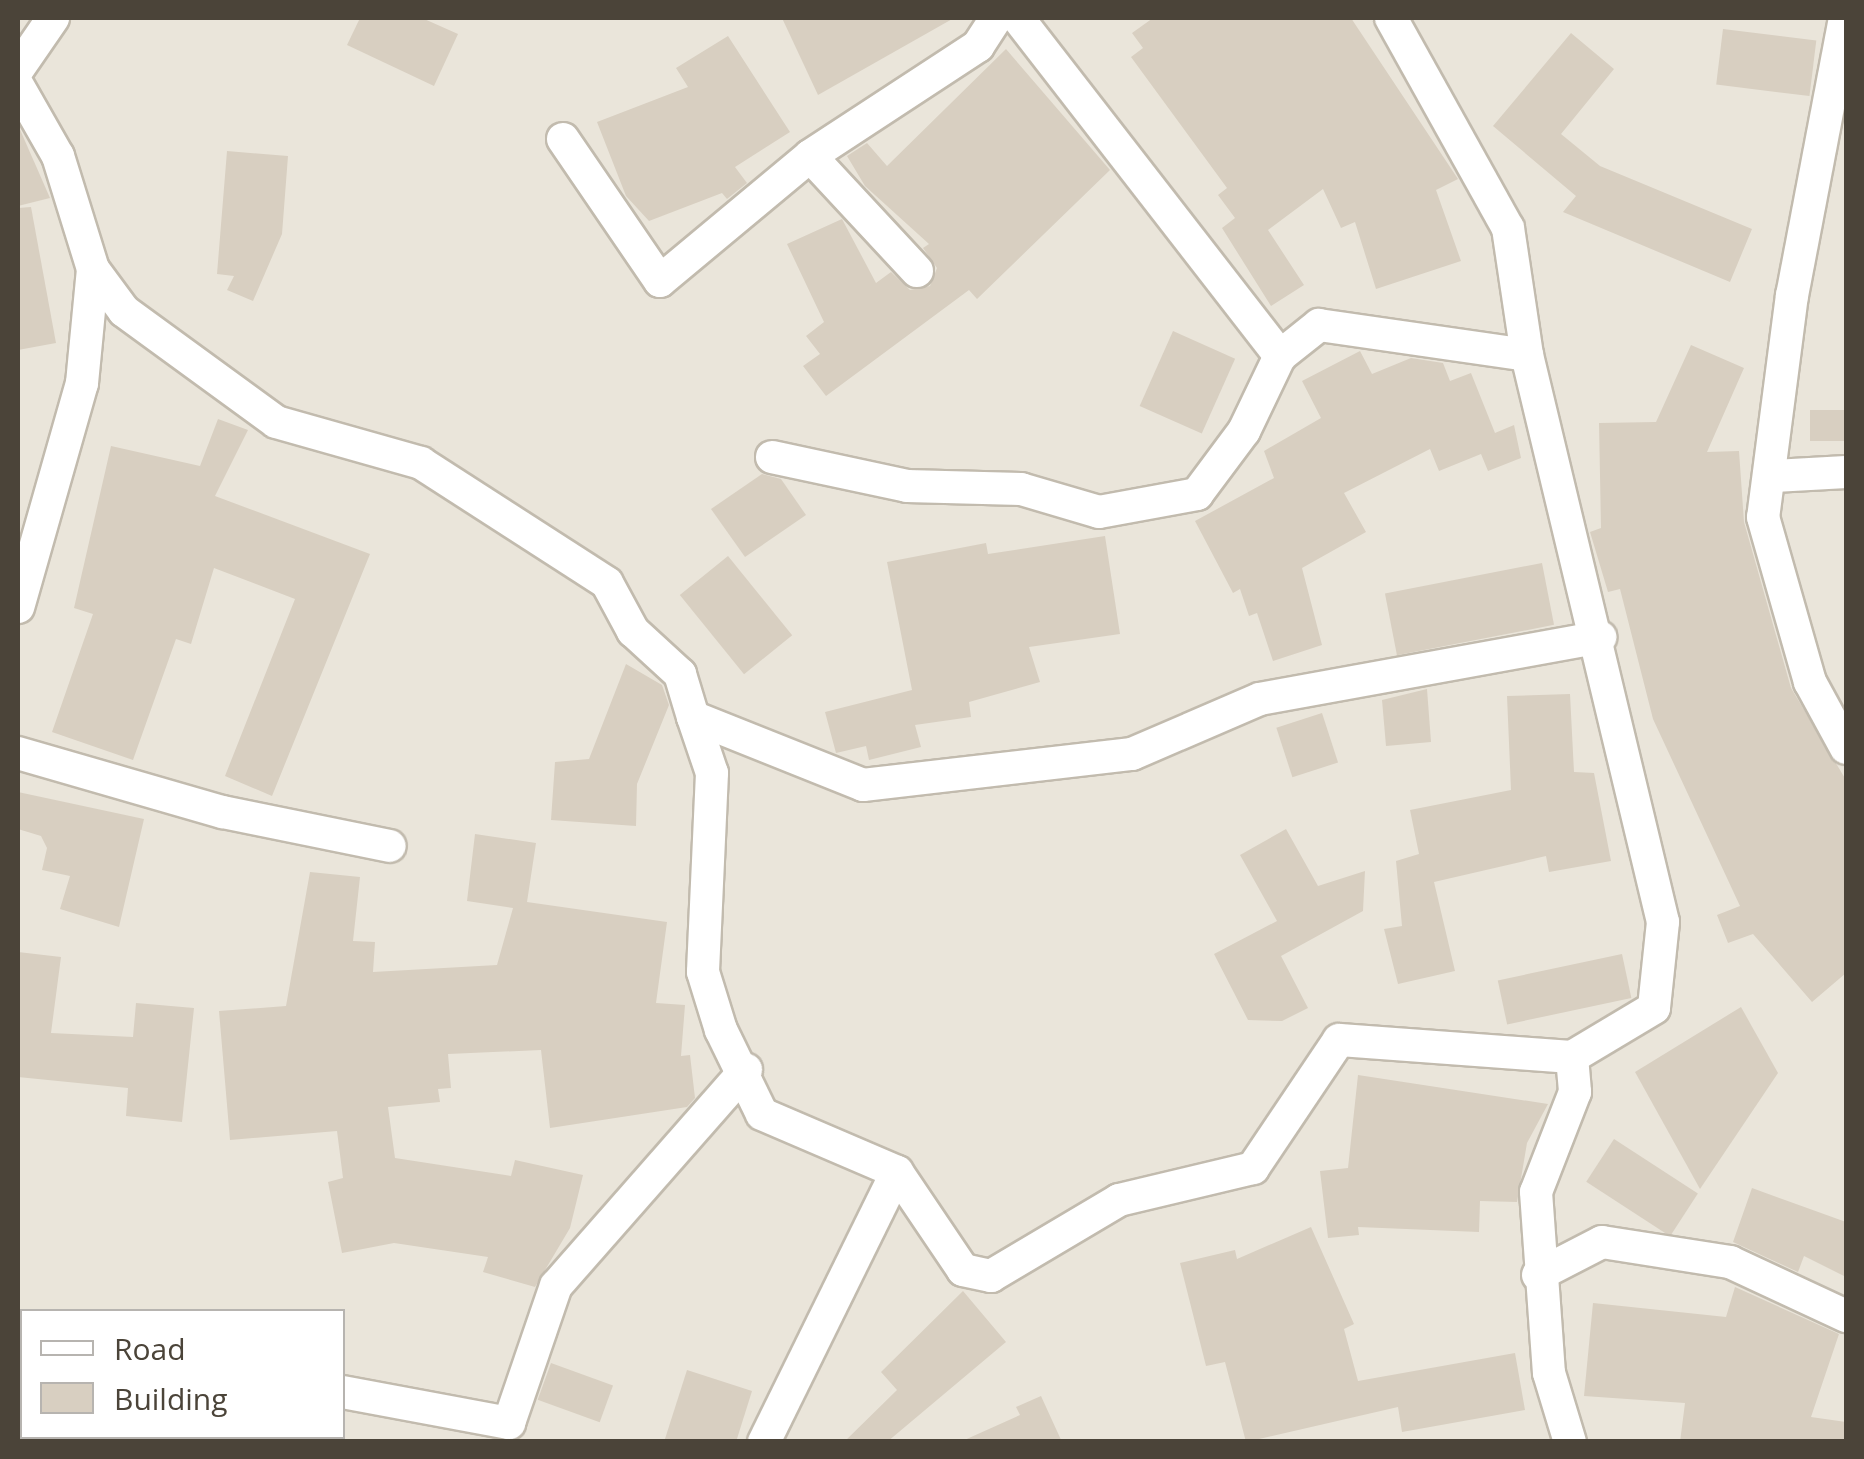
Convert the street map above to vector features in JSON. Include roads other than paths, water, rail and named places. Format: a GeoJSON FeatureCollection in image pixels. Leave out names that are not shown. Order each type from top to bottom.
{"type":"FeatureCollection","features":[{"type":"Feature","properties":{"kind":"street"},"geometry":{"type":"LineString","coordinates":[[20,56],[53,18]]}},
{"type":"Feature","properties":{"kind":"street"},"geometry":{"type":"LineString","coordinates":[[563,139],[660,282],[810,156],[978,46],[996,18]]}},
{"type":"Feature","properties":{"kind":"street"},"geometry":{"type":"LineString","coordinates":[[1018,18],[1280,356]]}},
{"type":"Feature","properties":{"kind":"street"},"geometry":{"type":"LineString","coordinates":[[18,86],[58,156],[92,269],[124,311],[276,422],[411,458],[607,584],[634,631],[680,674],[712,773],[703,972],[721,1030],[746,1070],[762,1114],[897,1172],[949,1255],[963,1270],[991,1276],[1118,1200],[1260,1164],[1339,1040],[1572,1057],[1654,1008],[1663,922],[1600,637],[1527,355],[1508,228],[1391,18]]}},
{"type":"Feature","properties":{"kind":"street"},"geometry":{"type":"LineString","coordinates":[[1846,18],[1792,295],[1774,476],[1763,517],[1810,682],[1846,748]]}},
{"type":"Feature","properties":{"kind":"street"},"geometry":{"type":"LineString","coordinates":[[810,156],[917,270]]}},
{"type":"Feature","properties":{"kind":"street"},"geometry":{"type":"LineString","coordinates":[[18,608],[82,383],[92,269]]}},
{"type":"Feature","properties":{"kind":"street"},"geometry":{"type":"LineString","coordinates":[[772,457],[907,486],[1021,489],[1099,512],[1197,494],[1244,431],[1280,356],[1319,324],[1527,355]]}},
{"type":"Feature","properties":{"kind":"street"},"geometry":{"type":"LineString","coordinates":[[1774,476],[1846,472]]}},
{"type":"Feature","properties":{"kind":"street"},"geometry":{"type":"LineString","coordinates":[[693,717],[840,779],[896,785],[1132,754],[1260,699],[1600,637]]}},
{"type":"Feature","properties":{"kind":"street"},"geometry":{"type":"LineString","coordinates":[[712,773],[766,747]]}},
{"type":"Feature","properties":{"kind":"street"},"geometry":{"type":"LineString","coordinates":[[18,753],[223,812],[390,846]]}},
{"type":"Feature","properties":{"kind":"street"},"geometry":{"type":"LineString","coordinates":[[1570,1442],[1549,1373],[1538,1276],[1536,1192],[1575,1092],[1572,1057]]}},
{"type":"Feature","properties":{"kind":"street"},"geometry":{"type":"LineString","coordinates":[[345,1393],[509,1423],[556,1286],[746,1070]]}},
{"type":"Feature","properties":{"kind":"street"},"geometry":{"type":"LineString","coordinates":[[764,1442],[897,1172]]}},
{"type":"Feature","properties":{"kind":"street"},"geometry":{"type":"LineString","coordinates":[[1538,1276],[1602,1242],[1730,1262],[1846,1316]]}}]}
